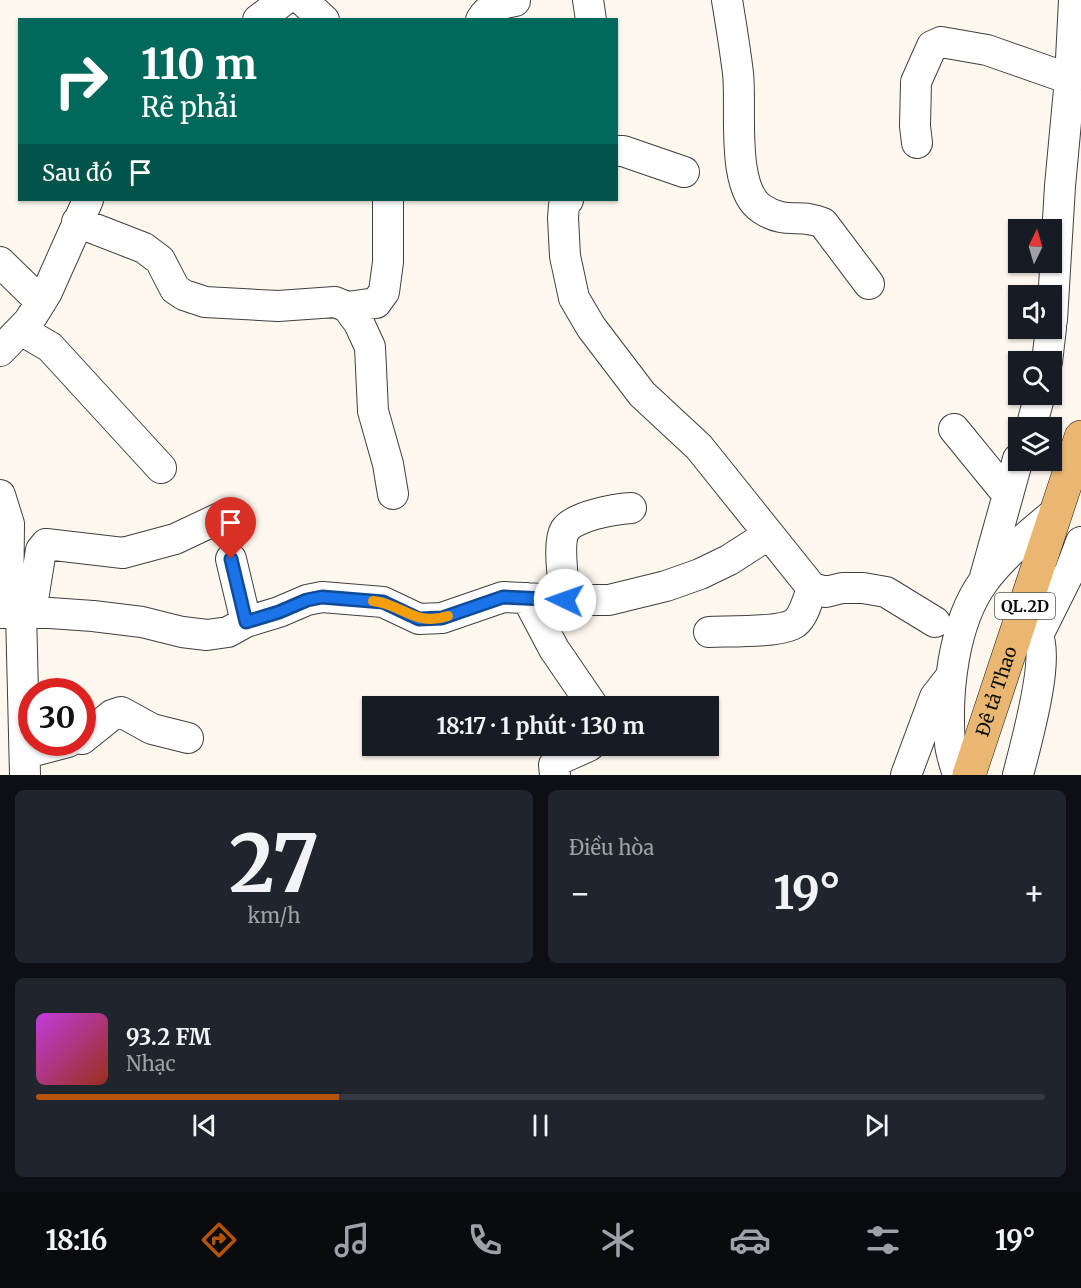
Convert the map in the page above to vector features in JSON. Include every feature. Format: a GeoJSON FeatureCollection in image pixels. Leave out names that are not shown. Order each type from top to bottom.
{"type":"FeatureCollection","features":[{"type":"Feature","properties":{"kind":"main road","name":"Đê tả Thao"},"geometry":{"type":"LineString","coordinates":[[969,775],[1030,625],[1057,511],[1081,437]]}},
{"type":"Feature","properties":{"kind":"street"},"geometry":{"type":"LineString","coordinates":[[261,18],[284,0]]}},
{"type":"Feature","properties":{"kind":"street"},"geometry":{"type":"LineString","coordinates":[[302,0],[322,18]]}},
{"type":"Feature","properties":{"kind":"street"},"geometry":{"type":"LineString","coordinates":[[588,0],[591,18]]}},
{"type":"Feature","properties":{"kind":"street"},"geometry":{"type":"LineString","coordinates":[[727,0],[738,74],[741,170],[745,188],[759,208],[781,219],[813,219],[823,223],[869,284]]}},
{"type":"Feature","properties":{"kind":"street"},"geometry":{"type":"LineString","coordinates":[[1058,219],[1074,0]]}},
{"type":"Feature","properties":{"kind":"street"},"geometry":{"type":"LineString","coordinates":[[483,18],[488,9],[515,1]]}},
{"type":"Feature","properties":{"kind":"street"},"geometry":{"type":"LineString","coordinates":[[917,142],[916,82],[932,46],[941,42],[987,50],[1070,79]]}},
{"type":"Feature","properties":{"kind":"street"},"geometry":{"type":"LineString","coordinates":[[618,151],[684,172]]}},
{"type":"Feature","properties":{"kind":"street"},"geometry":{"type":"LineString","coordinates":[[0,351],[29,321],[47,292],[82,211],[160,260],[175,289],[184,295],[205,302],[278,306],[335,302],[347,307],[376,303],[384,292],[388,262],[387,201]]}},
{"type":"Feature","properties":{"kind":"street"},"geometry":{"type":"LineString","coordinates":[[567,201],[564,205],[563,218],[565,256],[574,298],[591,327],[642,394],[699,447],[812,588],[826,592],[842,588],[863,588],[886,592],[935,622]]}},
{"type":"Feature","properties":{"kind":"street"},"geometry":{"type":"LineString","coordinates":[[1062,263],[1081,231]]}},
{"type":"Feature","properties":{"kind":"street"},"geometry":{"type":"LineString","coordinates":[[0,262],[41,302]]}},
{"type":"Feature","properties":{"kind":"street"},"geometry":{"type":"LineString","coordinates":[[1055,285],[1056,273]]}},
{"type":"Feature","properties":{"kind":"street"},"geometry":{"type":"LineString","coordinates":[[347,307],[359,323],[370,347],[373,411],[388,464],[393,494]]}},
{"type":"Feature","properties":{"kind":"street"},"geometry":{"type":"LineString","coordinates":[[21,330],[50,347],[161,468]]}},
{"type":"Feature","properties":{"kind":"street"},"geometry":{"type":"LineString","coordinates":[[954,429],[1008,495]]}},
{"type":"Feature","properties":{"kind":"street"},"geometry":{"type":"LineString","coordinates":[[985,580],[1015,471]]}},
{"type":"Feature","properties":{"kind":"street"},"geometry":{"type":"LineString","coordinates":[[0,495],[9,524],[26,764],[41,756]]}},
{"type":"Feature","properties":{"kind":"street"},"geometry":{"type":"LineString","coordinates":[[565,600],[562,543],[565,530],[576,521],[615,509],[631,508]]}},
{"type":"Feature","properties":{"kind":"street"},"geometry":{"type":"LineString","coordinates":[[958,775],[950,746],[949,703],[958,633],[985,580],[1024,539],[1057,511]]}},
{"type":"Feature","properties":{"kind":"street"},"geometry":{"type":"LineString","coordinates":[[15,613],[41,550],[46,544],[123,553],[175,539],[226,515]]}},
{"type":"Feature","properties":{"kind":"street"},"geometry":{"type":"LineString","coordinates":[[15,613],[93,616],[142,622],[182,632],[207,635],[228,632],[246,622],[307,600],[322,597],[383,602],[419,619],[442,618],[503,597],[609,600],[666,586],[729,560],[768,535]]}},
{"type":"Feature","properties":{"kind":"street"},"geometry":{"type":"LineString","coordinates":[[1018,775],[1034,714],[1040,658],[1030,625],[1070,571],[1081,542]]}},
{"type":"Feature","properties":{"kind":"street"},"geometry":{"type":"LineString","coordinates":[[231,559],[246,622]]}},
{"type":"Feature","properties":{"kind":"street"},"geometry":{"type":"LineString","coordinates":[[709,632],[778,628],[795,622],[806,606],[812,588]]}},
{"type":"Feature","properties":{"kind":"street"},"geometry":{"type":"LineString","coordinates":[[527,598],[554,649],[586,696]]}},
{"type":"Feature","properties":{"kind":"street"},"geometry":{"type":"LineString","coordinates":[[906,775],[935,697],[953,675]]}},
{"type":"Feature","properties":{"kind":"street"},"geometry":{"type":"LineString","coordinates":[[96,728],[112,715],[121,712],[152,729],[188,738]]}},
{"type":"Feature","properties":{"kind":"street"},"geometry":{"type":"LineString","coordinates":[[555,775],[554,765],[567,756]]}},
{"type":"Feature","properties":{"kind":"slow traffic"},"geometry":{"type":"LineString","coordinates":[[373,601],[383,602],[419,619],[448,616]]}},
{"type":"Feature","properties":{"kind":"route"},"geometry":{"type":"LineString","coordinates":[[231,559],[246,622],[307,600],[322,597],[383,602],[419,619],[442,618],[503,597],[565,600]]}}]}
